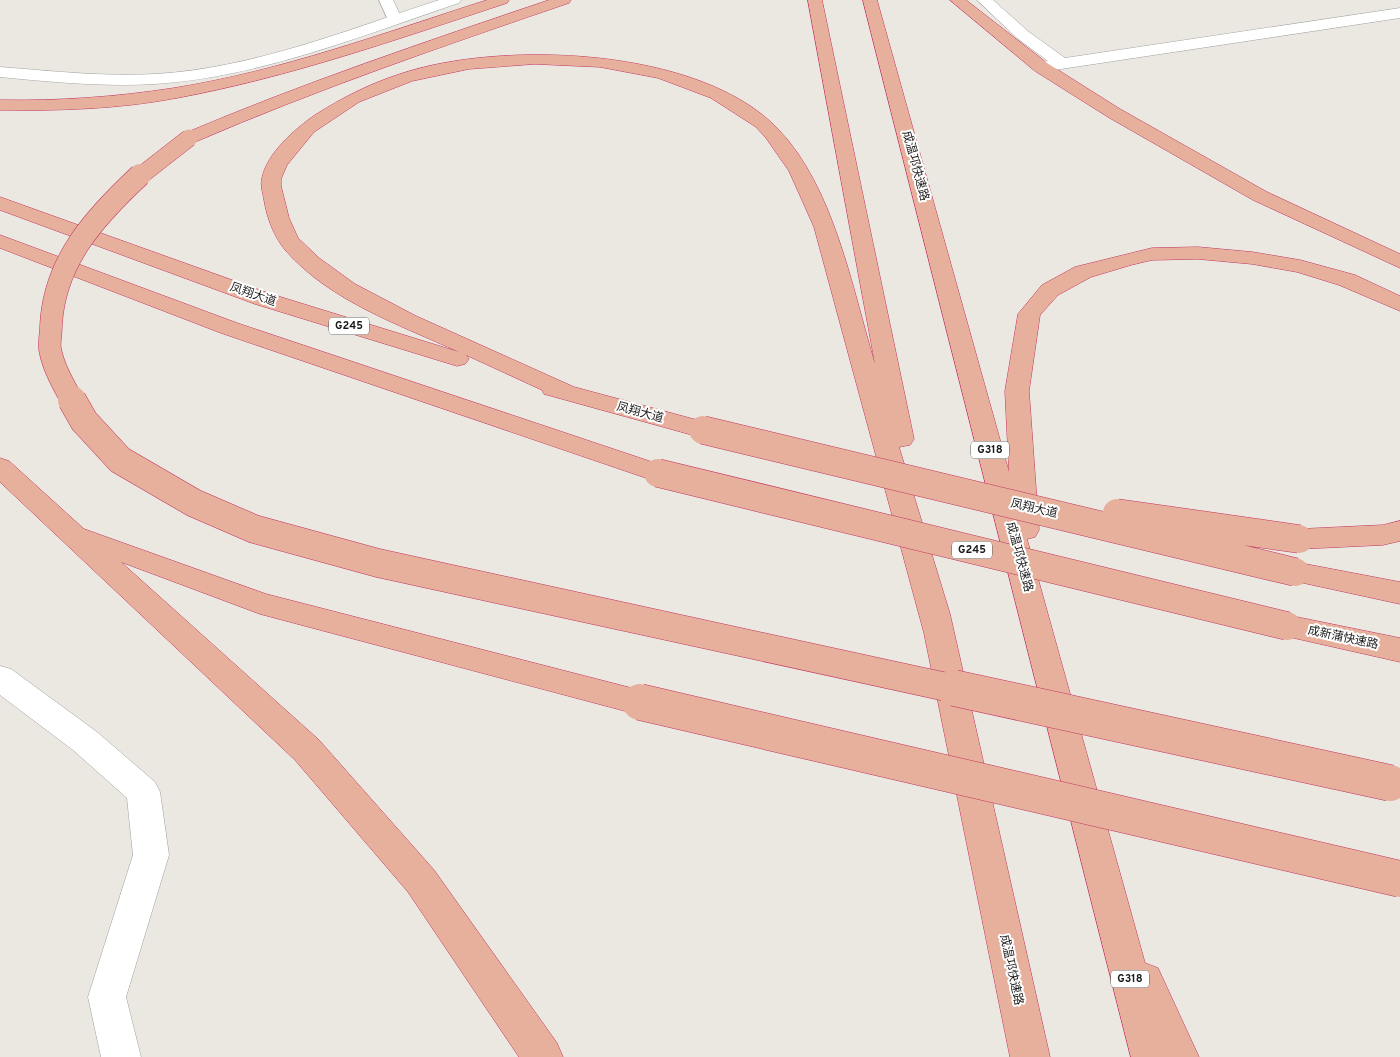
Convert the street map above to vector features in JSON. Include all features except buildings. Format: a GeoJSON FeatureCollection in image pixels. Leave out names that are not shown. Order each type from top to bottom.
{"type":"FeatureCollection","features":[{"type":"Feature","properties":{"kind":"highway"},"geometry":{"type":"LineString","coordinates":[[0,106],[44,106],[130,100],[198,88],[332,54],[502,0]]}},
{"type":"Feature","properties":{"kind":"highway"},"geometry":{"type":"LineString","coordinates":[[564,0],[354,71],[277,100],[189,138],[144,172],[103,210],[70,256],[52,302],[50,349],[64,386],[84,421],[120,460],[194,503],[254,529],[378,563],[1395,784]]}},
{"type":"Feature","properties":{"kind":"highway","name":"成温邛快速路"},"geometry":{"type":"LineString","coordinates":[[815,0],[938,631],[1030,1057]]}},
{"type":"Feature","properties":{"kind":"highway","name":"成温邛快速路"},"geometry":{"type":"LineString","coordinates":[[870,0],[1151,1057]]}},
{"type":"Feature","properties":{"kind":"highway"},"geometry":{"type":"LineString","coordinates":[[957,0],[1041,67],[1114,113],[1260,196],[1400,262]]}},
{"type":"Feature","properties":{"kind":"highway"},"geometry":{"type":"LineString","coordinates":[[569,394],[398,316],[336,282],[293,246],[276,210],[271,180],[290,145],[324,114],[376,88],[434,70],[490,61],[542,59],[592,61],[636,69],[683,80],[724,98],[761,123],[782,144],[806,184],[824,227],[938,631]]}},
{"type":"Feature","properties":{"kind":"highway","name":"凤翔大道"},"geometry":{"type":"LineString","coordinates":[[0,203],[263,299],[569,394],[703,430],[951,490],[1295,572],[1400,593]]}},
{"type":"Feature","properties":{"kind":"highway","name":"成新蒲快速路"},"geometry":{"type":"LineString","coordinates":[[0,241],[229,328],[658,473],[1286,626],[1400,650]]}},
{"type":"Feature","properties":{"kind":"highway"},"geometry":{"type":"LineString","coordinates":[[1029,596],[1017,391],[1029,314],[1050,290],[1083,272],[1124,261],[1152,254],[1198,253],[1252,258],[1300,266],[1348,280],[1400,304]]}},
{"type":"Feature","properties":{"kind":"highway"},"geometry":{"type":"LineString","coordinates":[[0,467],[307,750],[421,881],[543,1057]]}},
{"type":"Feature","properties":{"kind":"highway"},"geometry":{"type":"LineString","coordinates":[[951,490],[1299,539],[1383,535],[1400,532]]}},
{"type":"Feature","properties":{"kind":"highway"},"geometry":{"type":"LineString","coordinates":[[72,533],[260,603],[640,702],[1400,879]]}},
{"type":"Feature","properties":{"kind":"highway"},"geometry":{"type":"LineString","coordinates":[[1108,901],[1179,1057]]}},
{"type":"Feature","properties":{"kind":"street"},"geometry":{"type":"LineString","coordinates":[[386,0],[394,19]]}},
{"type":"Feature","properties":{"kind":"street"},"geometry":{"type":"LineString","coordinates":[[0,72],[122,81],[177,77],[252,64],[454,0]]}},
{"type":"Feature","properties":{"kind":"street"},"geometry":{"type":"LineString","coordinates":[[984,0],[1023,35],[1062,64]]}},
{"type":"Feature","properties":{"kind":"street"},"geometry":{"type":"LineString","coordinates":[[1041,67],[1400,13]]}},
{"type":"Feature","properties":{"kind":"street"},"geometry":{"type":"LineString","coordinates":[[0,678],[85,741],[143,792],[151,855],[107,997],[121,1057]]}}]}
